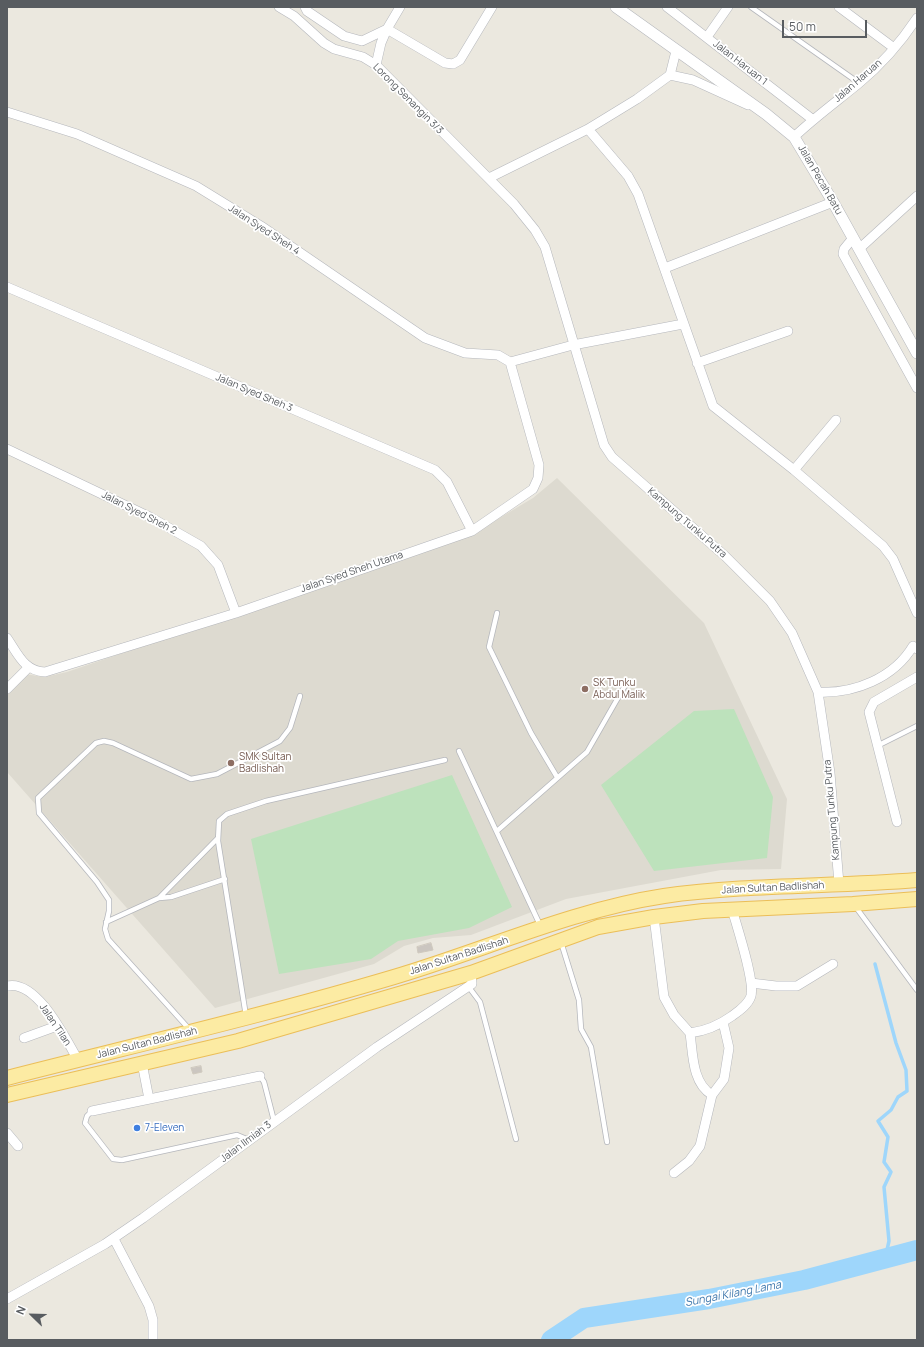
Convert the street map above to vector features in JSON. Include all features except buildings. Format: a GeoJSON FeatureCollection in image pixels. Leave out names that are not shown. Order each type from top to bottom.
{"type":"FeatureCollection","features":[{"type":"Feature","properties":{"kind":"main road","name":"Jalan Sultan Badlishah"},"geometry":{"type":"LineString","coordinates":[[7,1078],[247,1018],[442,962],[578,916],[663,896],[720,890],[917,880]]}},
{"type":"Feature","properties":{"kind":"main road","name":"Jalan Sultan Badlishah"},"geometry":{"type":"LineString","coordinates":[[7,1096],[142,1063],[225,1045],[282,1028],[469,980],[560,940],[598,927],[654,917],[732,909],[853,904],[917,899]]}},
{"type":"Feature","properties":{"kind":"main road"},"geometry":{"type":"LineString","coordinates":[[275,1010],[269,1017],[268,1022],[271,1027],[282,1028]]}},
{"type":"Feature","properties":{"kind":"street","name":"Lorong Senangin 3/3"},"geometry":{"type":"LineString","coordinates":[[279,7],[294,16],[324,44],[334,49],[363,57],[376,65],[489,178]]}},
{"type":"Feature","properties":{"kind":"street"},"geometry":{"type":"LineString","coordinates":[[306,7],[307,10],[344,36],[362,41],[387,29]]}},
{"type":"Feature","properties":{"kind":"street"},"geometry":{"type":"LineString","coordinates":[[376,65],[381,43],[387,29],[400,7]]}},
{"type":"Feature","properties":{"kind":"street"},"geometry":{"type":"LineString","coordinates":[[387,29],[445,63],[453,64],[460,60],[492,7]]}},
{"type":"Feature","properties":{"kind":"street","name":"Jalan Pecah Batu"},"geometry":{"type":"LineString","coordinates":[[616,7],[766,114],[794,137],[834,202],[917,352]]}},
{"type":"Feature","properties":{"kind":"street","name":"Jalan Haruan 1"},"geometry":{"type":"LineString","coordinates":[[667,7],[812,119]]}},
{"type":"Feature","properties":{"kind":"street"},"geometry":{"type":"LineString","coordinates":[[707,37],[728,7]]}},
{"type":"Feature","properties":{"kind":"street"},"geometry":{"type":"LineString","coordinates":[[839,7],[894,48]]}},
{"type":"Feature","properties":{"kind":"street","name":"Jalan Haruan"},"geometry":{"type":"LineString","coordinates":[[794,137],[812,119],[859,83],[894,48],[917,18]]}},
{"type":"Feature","properties":{"kind":"street"},"geometry":{"type":"LineString","coordinates":[[489,178],[588,129],[637,99],[670,75],[676,51]]}},
{"type":"Feature","properties":{"kind":"street"},"geometry":{"type":"LineString","coordinates":[[670,75],[693,80],[766,114]]}},
{"type":"Feature","properties":{"kind":"street","name":"Jalan Syed Sheh 4"},"geometry":{"type":"LineString","coordinates":[[7,112],[77,134],[196,186],[261,226],[426,338],[466,353],[498,355],[510,362]]}},
{"type":"Feature","properties":{"kind":"street"},"geometry":{"type":"LineString","coordinates":[[588,129],[628,176],[634,186],[665,268],[683,324],[713,406],[794,470],[884,546],[893,559],[917,613]]}},
{"type":"Feature","properties":{"kind":"street","name":"Kampung Tunku Putra"},"geometry":{"type":"LineString","coordinates":[[489,178],[514,204],[535,230],[545,247],[604,445],[612,457],[725,556],[770,601],[792,633],[818,692],[830,773],[839,884]]}},
{"type":"Feature","properties":{"kind":"street"},"geometry":{"type":"LineString","coordinates":[[859,249],[917,196]]}},
{"type":"Feature","properties":{"kind":"street"},"geometry":{"type":"LineString","coordinates":[[665,268],[834,202]]}},
{"type":"Feature","properties":{"kind":"street"},"geometry":{"type":"LineString","coordinates":[[853,238],[844,249],[843,254],[917,388]]}},
{"type":"Feature","properties":{"kind":"street","name":"Jalan Syed Sheh 3"},"geometry":{"type":"LineString","coordinates":[[7,287],[435,470],[447,482],[472,530]]}},
{"type":"Feature","properties":{"kind":"street"},"geometry":{"type":"LineString","coordinates":[[510,362],[573,345],[683,324]]}},
{"type":"Feature","properties":{"kind":"street"},"geometry":{"type":"LineString","coordinates":[[697,363],[788,331]]}},
{"type":"Feature","properties":{"kind":"street","name":"Jalan Syed Sheh Utama"},"geometry":{"type":"LineString","coordinates":[[32,670],[45,672],[236,613],[472,530],[533,489],[538,478],[539,465],[510,362]]}},
{"type":"Feature","properties":{"kind":"street"},"geometry":{"type":"LineString","coordinates":[[794,470],[836,420]]}},
{"type":"Feature","properties":{"kind":"street","name":"Jalan Syed Sheh 2"},"geometry":{"type":"LineString","coordinates":[[7,449],[150,517],[201,546],[218,565],[236,613]]}},
{"type":"Feature","properties":{"kind":"street"},"geometry":{"type":"LineString","coordinates":[[818,692],[842,691],[880,678],[898,665],[915,648],[917,637]]}},
{"type":"Feature","properties":{"kind":"street"},"geometry":{"type":"LineString","coordinates":[[7,638],[32,670],[7,689]]}},
{"type":"Feature","properties":{"kind":"street"},"geometry":{"type":"LineString","coordinates":[[897,822],[879,745],[869,712],[874,702],[917,677]]}},
{"type":"Feature","properties":{"kind":"street"},"geometry":{"type":"LineString","coordinates":[[690,1033],[707,1031],[723,1022],[746,1006],[751,996],[751,983],[732,909]]}},
{"type":"Feature","properties":{"kind":"street"},"geometry":{"type":"LineString","coordinates":[[654,917],[664,997],[674,1015],[690,1033],[697,1078],[704,1090],[712,1095]]}},
{"type":"Feature","properties":{"kind":"street"},"geometry":{"type":"LineString","coordinates":[[751,983],[797,986],[833,964]]}},
{"type":"Feature","properties":{"kind":"street","name":"Jalan Ilmiah 3"},"geometry":{"type":"LineString","coordinates":[[7,1299],[114,1239],[469,980]]}},
{"type":"Feature","properties":{"kind":"street","name":"Jalan Tilan"},"geometry":{"type":"LineString","coordinates":[[7,986],[14,984],[29,990],[48,1010],[78,1060]]}},
{"type":"Feature","properties":{"kind":"street"},"geometry":{"type":"LineString","coordinates":[[674,1174],[689,1161],[700,1146],[712,1095],[724,1078],[729,1048],[723,1022]]}},
{"type":"Feature","properties":{"kind":"street"},"geometry":{"type":"LineString","coordinates":[[24,1038],[57,1026]]}},
{"type":"Feature","properties":{"kind":"street"},"geometry":{"type":"LineString","coordinates":[[142,1063],[149,1099]]}},
{"type":"Feature","properties":{"kind":"street"},"geometry":{"type":"LineString","coordinates":[[92,1112],[260,1076]]}},
{"type":"Feature","properties":{"kind":"street"},"geometry":{"type":"LineString","coordinates":[[7,1133],[18,1146]]}},
{"type":"Feature","properties":{"kind":"street"},"geometry":{"type":"LineString","coordinates":[[114,1239],[149,1306],[153,1320],[153,1340]]}},
{"type":"Feature","properties":{"kind":"lane"},"geometry":{"type":"LineString","coordinates":[[751,7],[859,83]]}},
{"type":"Feature","properties":{"kind":"lane"},"geometry":{"type":"LineString","coordinates":[[497,613],[489,647],[531,733],[557,777]]}},
{"type":"Feature","properties":{"kind":"lane"},"geometry":{"type":"LineString","coordinates":[[497,831],[587,752],[627,682]]}},
{"type":"Feature","properties":{"kind":"lane"},"geometry":{"type":"LineString","coordinates":[[192,1032],[108,939],[105,929],[109,910],[109,900],[97,882],[39,813],[38,798],[96,743],[104,741],[113,743],[191,780],[217,774],[280,741],[290,728],[300,696]]}},
{"type":"Feature","properties":{"kind":"lane"},"geometry":{"type":"LineString","coordinates":[[879,745],[917,726]]}},
{"type":"Feature","properties":{"kind":"lane"},"geometry":{"type":"LineString","coordinates":[[460,751],[541,929]]}},
{"type":"Feature","properties":{"kind":"lane"},"geometry":{"type":"LineString","coordinates":[[247,1018],[234,945],[226,879],[218,838],[219,821],[227,814],[259,803],[445,760]]}},
{"type":"Feature","properties":{"kind":"lane"},"geometry":{"type":"LineString","coordinates":[[159,898],[218,838]]}},
{"type":"Feature","properties":{"kind":"lane"},"geometry":{"type":"LineString","coordinates":[[106,922],[159,898],[171,897],[226,879]]}},
{"type":"Feature","properties":{"kind":"lane"},"geometry":{"type":"LineString","coordinates":[[853,904],[917,990]]}},
{"type":"Feature","properties":{"kind":"lane"},"geometry":{"type":"LineString","coordinates":[[560,940],[579,1000],[581,1029],[591,1047],[607,1142]]}},
{"type":"Feature","properties":{"kind":"lane"},"geometry":{"type":"LineString","coordinates":[[469,980],[480,1002],[516,1139]]}},
{"type":"Feature","properties":{"kind":"lane"},"geometry":{"type":"LineString","coordinates":[[260,1076],[264,1082],[274,1121]]}},
{"type":"Feature","properties":{"kind":"lane"},"geometry":{"type":"LineString","coordinates":[[92,1112],[87,1116],[86,1123],[113,1159],[129,1159],[238,1135],[249,1140]]}},
{"type":"Feature","properties":{"kind":"shaded area"},"geometry":{"type":"Polygon","coordinates":[[[557,478],[704,623],[787,799],[781,869],[721,870],[566,899],[471,935],[433,938],[404,946],[374,964],[215,1008],[7,772],[7,689],[24,674],[45,677],[67,672],[476,532],[533,498],[557,478]]]}},
{"type":"Feature","properties":{"kind":"green space"},"geometry":{"type":"Polygon","coordinates":[[[734,709],[773,797],[767,858],[654,871],[601,785],[694,711],[734,709]]]}},
{"type":"Feature","properties":{"kind":"green space"},"geometry":{"type":"Polygon","coordinates":[[[452,775],[512,907],[469,928],[398,941],[371,959],[279,974],[251,839],[452,775]]]}},
{"type":"Feature","properties":{"kind":"waterway"},"geometry":{"type":"LineString","coordinates":[[875,964],[896,1043],[906,1070],[907,1091],[898,1097],[891,1110],[878,1121],[888,1137],[884,1162],[891,1172],[884,1187],[889,1241],[885,1259]]}},
{"type":"Feature","properties":{"kind":"waterway","name":"Sungai Kilang Lama"},"geometry":{"type":"LineString","coordinates":[[551,1340],[584,1318],[709,1299],[804,1280],[917,1250]]}},
{"type":"Feature","properties":{"kind":"place","name":"SK Tunku Abdul Malik"},"geometry":{"type":"Point","coordinates":[585,689]}},
{"type":"Feature","properties":{"kind":"place","name":"SMK Sultan Badlishah"},"geometry":{"type":"Point","coordinates":[231,763]}},
{"type":"Feature","properties":{"kind":"place","name":"7-Eleven"},"geometry":{"type":"Point","coordinates":[137,1128]}}]}
